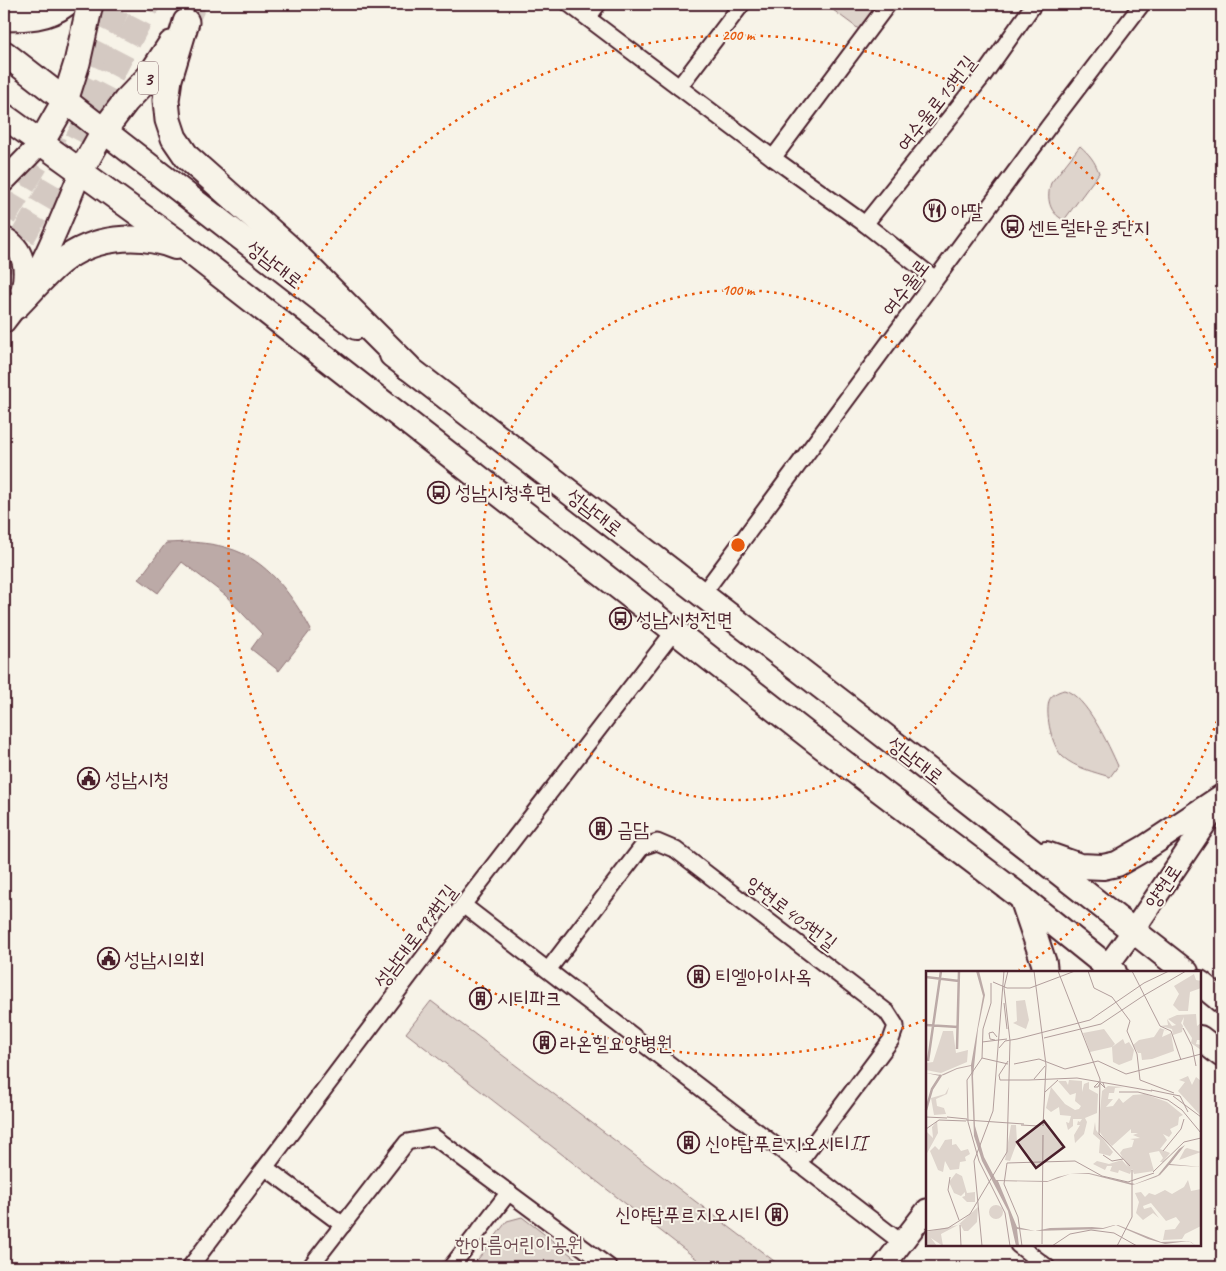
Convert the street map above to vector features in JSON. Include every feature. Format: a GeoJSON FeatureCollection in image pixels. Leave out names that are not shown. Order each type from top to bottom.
{"type":"FeatureCollection","features":[{"type":"Feature","properties":{"kind":"highway"},"geometry":{"type":"LineString","coordinates":[[4,18],[30,18],[49,14],[65,4]]}},
{"type":"Feature","properties":{"kind":"highway"},"geometry":{"type":"LineString","coordinates":[[40,143],[65,101],[90,4]]}},
{"type":"Feature","properties":{"kind":"highway","name":"3"},"geometry":{"type":"LineString","coordinates":[[104,130],[126,101],[150,76],[186,22],[169,79],[166,100],[168,120],[174,138],[187,157],[288,247],[408,367]]}},
{"type":"Feature","properties":{"kind":"main road","name":"성남대로"},"geometry":{"type":"LineString","coordinates":[[4,54],[1185,971]]}},
{"type":"Feature","properties":{"kind":"main road"},"geometry":{"type":"LineString","coordinates":[[4,116],[196,257],[830,752],[1022,898],[1108,970]]}},
{"type":"Feature","properties":{"kind":"main road"},"geometry":{"type":"LineString","coordinates":[[10,314],[44,255],[81,171],[104,130]]}},
{"type":"Feature","properties":{"kind":"main road"},"geometry":{"type":"LineString","coordinates":[[4,181],[40,143]]}},
{"type":"Feature","properties":{"kind":"main road"},"geometry":{"type":"LineString","coordinates":[[4,238],[14,245],[24,260],[25,278],[10,314]]}},
{"type":"Feature","properties":{"kind":"main road"},"geometry":{"type":"LineString","coordinates":[[10,314],[61,262],[76,252],[98,243],[126,238],[146,238],[165,243],[196,257]]}},
{"type":"Feature","properties":{"kind":"main road"},"geometry":{"type":"LineString","coordinates":[[1026,846],[1080,866],[1103,867],[1117,864],[1222,798]]}},
{"type":"Feature","properties":{"kind":"main road","name":"양현로"},"geometry":{"type":"LineString","coordinates":[[1108,970],[1222,798]]}},
{"type":"Feature","properties":{"kind":"main road"},"geometry":{"type":"LineString","coordinates":[[1022,898],[1044,962],[1045,971]]}},
{"type":"Feature","properties":{"kind":"main road"},"geometry":{"type":"LineString","coordinates":[[1201,984],[1222,1001]]}},
{"type":"Feature","properties":{"kind":"main road"},"geometry":{"type":"LineString","coordinates":[[1201,1039],[1222,1055]]}},
{"type":"Feature","properties":{"kind":"main road"},"geometry":{"type":"LineString","coordinates":[[883,1267],[926,1211]]}},
{"type":"Feature","properties":{"kind":"street"},"geometry":{"type":"LineString","coordinates":[[569,4],[773,158],[865,224],[935,280]]}},
{"type":"Feature","properties":{"kind":"street"},"geometry":{"type":"LineString","coordinates":[[588,18],[598,4]]}},
{"type":"Feature","properties":{"kind":"street"},"geometry":{"type":"LineString","coordinates":[[679,87],[742,4]]}},
{"type":"Feature","properties":{"kind":"street"},"geometry":{"type":"LineString","coordinates":[[773,158],[888,4]]}},
{"type":"Feature","properties":{"kind":"street","name":"여수울로15번길"},"geometry":{"type":"LineString","coordinates":[[865,224],[983,76],[1034,4]]}},
{"type":"Feature","properties":{"kind":"street","name":"여수울로"},"geometry":{"type":"LineString","coordinates":[[702,595],[1142,4]]}},
{"type":"Feature","properties":{"kind":"street","name":"성남대로997번길"},"geometry":{"type":"LineString","coordinates":[[190,1267],[463,905],[675,630]]}},
{"type":"Feature","properties":{"kind":"street","name":"양현로405번길"},"geometry":{"type":"LineString","coordinates":[[548,970],[642,847],[657,842],[676,850],[784,932],[887,1012],[896,1026],[891,1040],[798,1164]]}},
{"type":"Feature","properties":{"kind":"street"},"geometry":{"type":"LineString","coordinates":[[463,905],[902,1243]]}},
{"type":"Feature","properties":{"kind":"street"},"geometry":{"type":"LineString","coordinates":[[310,1267],[407,1142],[434,1137],[609,1267]]}},
{"type":"Feature","properties":{"kind":"street"},"geometry":{"type":"LineString","coordinates":[[266,1168],[343,1225]]}},
{"type":"Feature","properties":{"kind":"street"},"geometry":{"type":"LineString","coordinates":[[451,1267],[509,1192]]}},
{"type":"Feature","properties":{"kind":"street"},"geometry":{"type":"LineString","coordinates":[[1019,1246],[1047,1267]]}},
{"type":"Feature","properties":{"kind":"green space"},"geometry":{"type":"Polygon","coordinates":[[[825,4],[880,4],[860,30],[825,4]]]}},
{"type":"Feature","properties":{"kind":"green space"},"geometry":{"type":"Polygon","coordinates":[[[1080,146],[1096,165],[1099,173],[1064,220],[1055,213],[1050,205],[1051,183],[1080,146]]]}},
{"type":"Feature","properties":{"kind":"green space"},"geometry":{"type":"Polygon","coordinates":[[[1064,690],[1080,701],[1103,734],[1118,766],[1110,777],[1074,764],[1059,752],[1050,731],[1048,707],[1051,697],[1064,690]]]}},
{"type":"Feature","properties":{"kind":"green space"},"geometry":{"type":"Polygon","coordinates":[[[431,1001],[782,1267],[707,1267],[406,1033],[431,1001]]]}},
{"type":"Feature","properties":{"kind":"green space","name":"한아름어린이공원"},"geometry":{"type":"Polygon","coordinates":[[[522,1217],[584,1265],[584,1267],[472,1267],[507,1221],[522,1217]]]}},
{"type":"Feature","properties":{"kind":"shaded area"},"geometry":{"type":"Polygon","coordinates":[[[190,542],[214,545],[242,553],[267,570],[296,604],[311,630],[279,671],[251,649],[262,634],[225,595],[182,562],[158,593],[139,579],[166,543],[190,542]]]}},
{"type":"Feature","properties":{"kind":"tunnel"},"geometry":{"type":"LineString","coordinates":[[74,98],[119,4]]}},
{"type":"Feature","properties":{"kind":"tunnel"},"geometry":{"type":"LineString","coordinates":[[4,269],[62,169],[148,4]]}},
{"type":"Feature","properties":{"kind":"tunnel"},"geometry":{"type":"LineString","coordinates":[[186,22],[194,4]]}},
{"type":"Feature","properties":{"kind":"tunnel"},"geometry":{"type":"LineString","coordinates":[[4,217],[55,133]]}},
{"type":"Feature","properties":{"kind":"place","name":"아딸"},"geometry":{"type":"Point","coordinates":[935,211]}},
{"type":"Feature","properties":{"kind":"place","name":"센트럴타운3단지"},"geometry":{"type":"Point","coordinates":[1012,227]}},
{"type":"Feature","properties":{"kind":"place","name":"성남시청후면"},"geometry":{"type":"Point","coordinates":[439,492]}},
{"type":"Feature","properties":{"kind":"place","name":"성남시청전면"},"geometry":{"type":"Point","coordinates":[620,619]}},
{"type":"Feature","properties":{"kind":"place","name":"성남시청"},"geometry":{"type":"Point","coordinates":[89,779]}},
{"type":"Feature","properties":{"kind":"place","name":"금담"},"geometry":{"type":"Point","coordinates":[601,829]}},
{"type":"Feature","properties":{"kind":"place","name":"성남시의회"},"geometry":{"type":"Point","coordinates":[108,959]}},
{"type":"Feature","properties":{"kind":"place","name":"티엘아이사옥"},"geometry":{"type":"Point","coordinates":[699,976]}},
{"type":"Feature","properties":{"kind":"place","name":"시티파크"},"geometry":{"type":"Point","coordinates":[481,998]}},
{"type":"Feature","properties":{"kind":"place","name":"라온힐요양병원"},"geometry":{"type":"Point","coordinates":[544,1043]}},
{"type":"Feature","properties":{"kind":"place","name":"신야탑푸르지오시티II"},"geometry":{"type":"Point","coordinates":[689,1143]}},
{"type":"Feature","properties":{"kind":"place","name":"신야탑푸르지오시티"},"geometry":{"type":"Point","coordinates":[776,1214]}}]}
